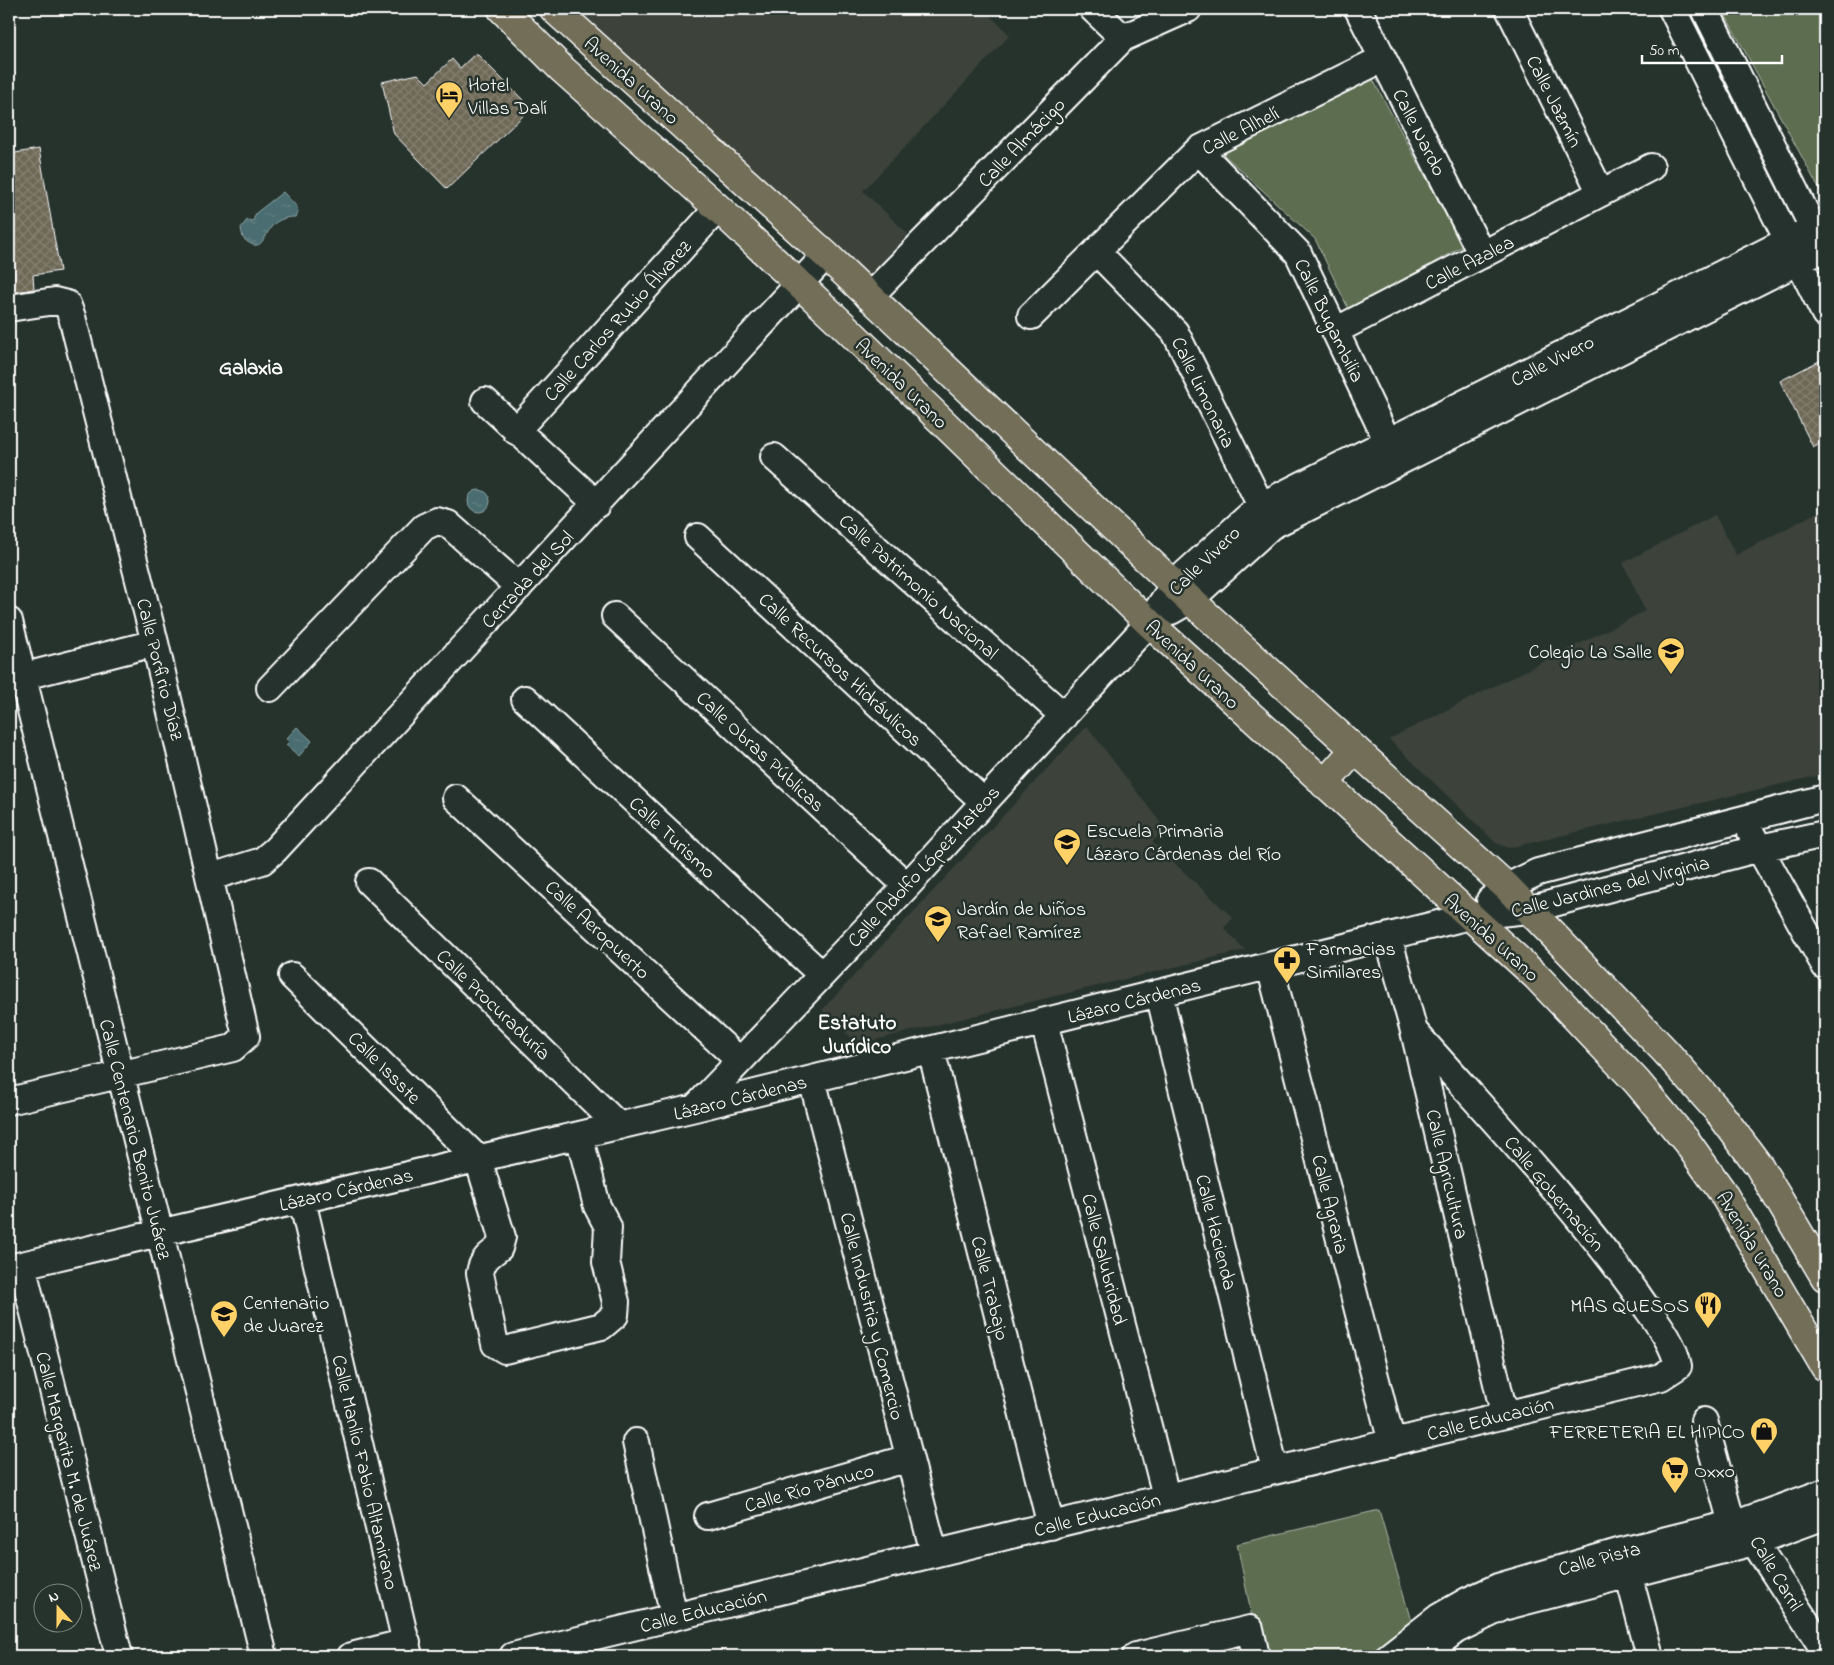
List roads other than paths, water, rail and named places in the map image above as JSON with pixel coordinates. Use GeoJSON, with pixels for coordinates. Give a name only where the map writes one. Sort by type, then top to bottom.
{"type":"FeatureCollection","features":[{"type":"Feature","properties":{"kind":"main road","name":"Avenida Urano"},"geometry":{"type":"LineString","coordinates":[[502,9],[543,50],[799,284],[1150,623],[1537,977],[1637,1082],[1687,1142],[1721,1190],[1825,1367]]}},
{"type":"Feature","properties":{"kind":"main road","name":"Avenida Urano"},"geometry":{"type":"LineString","coordinates":[[562,16],[826,256],[1182,592],[1506,887],[1652,1037],[1718,1112],[1759,1166],[1825,1277]]}},
{"type":"Feature","properties":{"kind":"main road"},"geometry":{"type":"LineString","coordinates":[[543,50],[562,16]]}},
{"type":"Feature","properties":{"kind":"main road"},"geometry":{"type":"LineString","coordinates":[[1324,784],[1355,749]]}},
{"type":"Feature","properties":{"kind":"street"},"geometry":{"type":"LineString","coordinates":[[1093,9],[1124,38]]}},
{"type":"Feature","properties":{"kind":"street","name":"Calle Almácigo"},"geometry":{"type":"LineString","coordinates":[[869,297],[1124,38],[1188,9]]}},
{"type":"Feature","properties":{"kind":"street","name":"Calle Nardo"},"geometry":{"type":"LineString","coordinates":[[1358,9],[1482,255]]}},
{"type":"Feature","properties":{"kind":"street","name":"Calle Jazmín"},"geometry":{"type":"LineString","coordinates":[[1509,9],[1601,193]]}},
{"type":"Feature","properties":{"kind":"street"},"geometry":{"type":"LineString","coordinates":[[1672,9],[1825,314]]}},
{"type":"Feature","properties":{"kind":"street"},"geometry":{"type":"LineString","coordinates":[[1705,9],[1823,240]]}},
{"type":"Feature","properties":{"kind":"street","name":"Calle Alhelí"},"geometry":{"type":"LineString","coordinates":[[1031,316],[1198,150],[1382,59]]}},
{"type":"Feature","properties":{"kind":"street","name":"Calle Bugambilia"},"geometry":{"type":"LineString","coordinates":[[1198,150],[1298,253],[1393,452]]}},
{"type":"Feature","properties":{"kind":"street","name":"Calle Azalea"},"geometry":{"type":"LineString","coordinates":[[1335,331],[1651,167]]}},
{"type":"Feature","properties":{"kind":"street","name":"Calle Carlos Rubio Álvarez"},"geometry":{"type":"LineString","coordinates":[[516,431],[718,208]]}},
{"type":"Feature","properties":{"kind":"street","name":"Calle Vivero"},"geometry":{"type":"LineString","coordinates":[[1150,623],[1266,516],[1794,251],[1823,240]]}},
{"type":"Feature","properties":{"kind":"street","name":"Calle Limonaria"},"geometry":{"type":"LineString","coordinates":[[1096,252],[1175,332],[1266,516]]}},
{"type":"Feature","properties":{"kind":"street","name":"Cerrada del Sol"},"geometry":{"type":"LineString","coordinates":[[211,877],[262,861],[275,850],[826,256]]}},
{"type":"Feature","properties":{"kind":"street","name":"Calle Porfirio Díaz"},"geometry":{"type":"LineString","coordinates":[[9,308],[55,301],[67,304],[155,643],[211,877],[246,1036],[233,1048],[122,1076]]}},
{"type":"Feature","properties":{"kind":"street"},"geometry":{"type":"LineString","coordinates":[[484,401],[597,504]]}},
{"type":"Feature","properties":{"kind":"street","name":"Calle Patrimonio Nacional"},"geometry":{"type":"LineString","coordinates":[[774,457],[1064,716]]}},
{"type":"Feature","properties":{"kind":"street"},"geometry":{"type":"LineString","coordinates":[[270,688],[424,527],[437,521],[448,524],[519,587]]}},
{"type":"Feature","properties":{"kind":"street","name":"Calle Recursos Hidráulicos"},"geometry":{"type":"LineString","coordinates":[[698,537],[984,801]]}},
{"type":"Feature","properties":{"kind":"street","name":"Calle Obras Públicas"},"geometry":{"type":"LineString","coordinates":[[615,616],[907,886]]}},
{"type":"Feature","properties":{"kind":"street","name":"Calle Centenario Benito Juárez"},"geometry":{"type":"LineString","coordinates":[[9,621],[15,678],[122,1076],[264,1656]]}},
{"type":"Feature","properties":{"kind":"street","name":"Calle Adolfo López Mateos"},"geometry":{"type":"LineString","coordinates":[[695,1108],[907,886],[1150,623]]}},
{"type":"Feature","properties":{"kind":"street"},"geometry":{"type":"LineString","coordinates":[[15,678],[155,643]]}},
{"type":"Feature","properties":{"kind":"street","name":"Calle Turismo"},"geometry":{"type":"LineString","coordinates":[[525,699],[822,975]]}},
{"type":"Feature","properties":{"kind":"street","name":"Calle Aeropuerto"},"geometry":{"type":"LineString","coordinates":[[456,798],[740,1061]]}},
{"type":"Feature","properties":{"kind":"street","name":"Calle Jardines del Virginia"},"geometry":{"type":"LineString","coordinates":[[1470,916],[1506,887],[1538,872],[1825,798]]}},
{"type":"Feature","properties":{"kind":"street"},"geometry":{"type":"LineString","coordinates":[[1743,818],[1825,966]]}},
{"type":"Feature","properties":{"kind":"street","name":"Calle Jardines del Virginia"},"geometry":{"type":"LineString","coordinates":[[1470,916],[1528,910],[1760,848],[1825,834]]}},
{"type":"Feature","properties":{"kind":"street","name":"Calle Procuraduría"},"geometry":{"type":"LineString","coordinates":[[369,882],[619,1126]]}},
{"type":"Feature","properties":{"kind":"street","name":"Lázaro Cárdenas"},"geometry":{"type":"LineString","coordinates":[[15,1266],[695,1108],[1470,916]]}},
{"type":"Feature","properties":{"kind":"street","name":"Calle Agricultura"},"geometry":{"type":"LineString","coordinates":[[1388,937],[1414,1031],[1504,1413]]}},
{"type":"Feature","properties":{"kind":"street","name":"Calle Agraria"},"geometry":{"type":"LineString","coordinates":[[1270,966],[1392,1443]]}},
{"type":"Feature","properties":{"kind":"street","name":"Calle Issste"},"geometry":{"type":"LineString","coordinates":[[292,976],[478,1159]]}},
{"type":"Feature","properties":{"kind":"street","name":"Calle Hacienda"},"geometry":{"type":"LineString","coordinates":[[1159,993],[1275,1470]]}},
{"type":"Feature","properties":{"kind":"street","name":"Calle Salubridad"},"geometry":{"type":"LineString","coordinates":[[1044,1022],[1166,1496]]}},
{"type":"Feature","properties":{"kind":"street","name":"Calle Gobernación"},"geometry":{"type":"LineString","coordinates":[[1414,1031],[1538,1171],[1617,1267],[1664,1333],[1675,1352],[1678,1366]]}},
{"type":"Feature","properties":{"kind":"street","name":"Calle Trabajo"},"geometry":{"type":"LineString","coordinates":[[931,1050],[1051,1526]]}},
{"type":"Feature","properties":{"kind":"street"},"geometry":{"type":"LineString","coordinates":[[9,1101],[122,1076]]}},
{"type":"Feature","properties":{"kind":"street","name":"Calle Industria y Comercio"},"geometry":{"type":"LineString","coordinates":[[812,1079],[934,1553]]}},
{"type":"Feature","properties":{"kind":"street"},"geometry":{"type":"LineString","coordinates":[[478,1159],[502,1237],[500,1248],[481,1264],[480,1273],[495,1344],[505,1350],[602,1326],[615,1315],[616,1302],[606,1262],[608,1227],[597,1206],[579,1135]]}},
{"type":"Feature","properties":{"kind":"street","name":"Calle Manlio Fabio Altamirano"},"geometry":{"type":"LineString","coordinates":[[302,1200],[408,1649]]}},
{"type":"Feature","properties":{"kind":"street","name":"Calle Margarita M. de Juárez"},"geometry":{"type":"LineString","coordinates":[[15,1266],[119,1656]]}},
{"type":"Feature","properties":{"kind":"street","name":"Calle Educación"},"geometry":{"type":"LineString","coordinates":[[513,1656],[1051,1526],[1166,1496],[1392,1443],[1504,1413],[1661,1377],[1678,1366]]}},
{"type":"Feature","properties":{"kind":"street"},"geometry":{"type":"LineString","coordinates":[[1704,1422],[1745,1528]]}},
{"type":"Feature","properties":{"kind":"street"},"geometry":{"type":"LineString","coordinates":[[636,1442],[674,1617]]}},
{"type":"Feature","properties":{"kind":"street","name":"Calle Río Pánuco"},"geometry":{"type":"LineString","coordinates":[[708,1516],[909,1458]]}},
{"type":"Feature","properties":{"kind":"street","name":"Calle Pista"},"geometry":{"type":"LineString","coordinates":[[1745,1528],[1825,1492]]}},
{"type":"Feature","properties":{"kind":"street","name":"Calle Pista"},"geometry":{"type":"LineString","coordinates":[[1430,1653],[1456,1630],[1503,1607],[1625,1562],[1745,1528],[1825,1516]]}},
{"type":"Feature","properties":{"kind":"street","name":"Calle Carril"},"geometry":{"type":"LineString","coordinates":[[1745,1528],[1825,1651]]}},
{"type":"Feature","properties":{"kind":"street"},"geometry":{"type":"LineString","coordinates":[[1625,1562],[1650,1656]]}},
{"type":"Feature","properties":{"kind":"street","name":"Calle Pista"},"geometry":{"type":"LineString","coordinates":[[1388,1656],[1439,1617],[1475,1597],[1498,1587],[1625,1562]]}},
{"type":"Feature","properties":{"kind":"street"},"geometry":{"type":"LineString","coordinates":[[1136,1656],[1250,1629],[1256,1656]]}},
{"type":"Feature","properties":{"kind":"street"},"geometry":{"type":"LineString","coordinates":[[350,1656],[408,1649]]}},
{"type":"Feature","properties":{"kind":"water"},"geometry":{"type":"Polygon","coordinates":[[[283,192],[297,207],[298,213],[295,217],[289,217],[275,223],[258,245],[249,243],[243,238],[241,228],[247,220],[253,221],[256,213],[283,192]]]}},
{"type":"Feature","properties":{"kind":"water"},"geometry":{"type":"Polygon","coordinates":[[[479,490],[487,493],[490,501],[487,509],[479,512],[471,509],[468,501],[471,493],[479,490]]]}},
{"type":"Feature","properties":{"kind":"water"},"geometry":{"type":"Polygon","coordinates":[[[297,727],[312,741],[299,756],[286,745],[289,742],[286,739],[297,727]]]}},
{"type":"Feature","properties":{"kind":"place","name":"Hotel Villas Dalí"},"geometry":{"type":"Point","coordinates":[449,119]}},
{"type":"Feature","properties":{"kind":"place","name":"Colegio La Salle"},"geometry":{"type":"Point","coordinates":[1671,675]}},
{"type":"Feature","properties":{"kind":"place","name":"Escuela Primaria Lázaro Cárdenas del Río"},"geometry":{"type":"Point","coordinates":[1067,866]}},
{"type":"Feature","properties":{"kind":"place","name":"Jardín de Niños Rafael Ramírez"},"geometry":{"type":"Point","coordinates":[938,943]}},
{"type":"Feature","properties":{"kind":"place","name":"Farmacias Similares"},"geometry":{"type":"Point","coordinates":[1287,984]}},
{"type":"Feature","properties":{"kind":"place","name":"MAS QUESOS"},"geometry":{"type":"Point","coordinates":[1708,1329]}},
{"type":"Feature","properties":{"kind":"place","name":"Centenario de Juarez"},"geometry":{"type":"Point","coordinates":[224,1338]}},
{"type":"Feature","properties":{"kind":"place","name":"FERRETERIA EL HIPICO"},"geometry":{"type":"Point","coordinates":[1764,1455]}},
{"type":"Feature","properties":{"kind":"place","name":"Oxxo"},"geometry":{"type":"Point","coordinates":[1675,1494]}},
{"type":"Feature","properties":{"kind":"district","name":"Galaxia"},"geometry":{"type":"Point","coordinates":[251,367]}},
{"type":"Feature","properties":{"kind":"district","name":"Estatuto Jurídico"},"geometry":{"type":"Point","coordinates":[857,1034]}}]}
